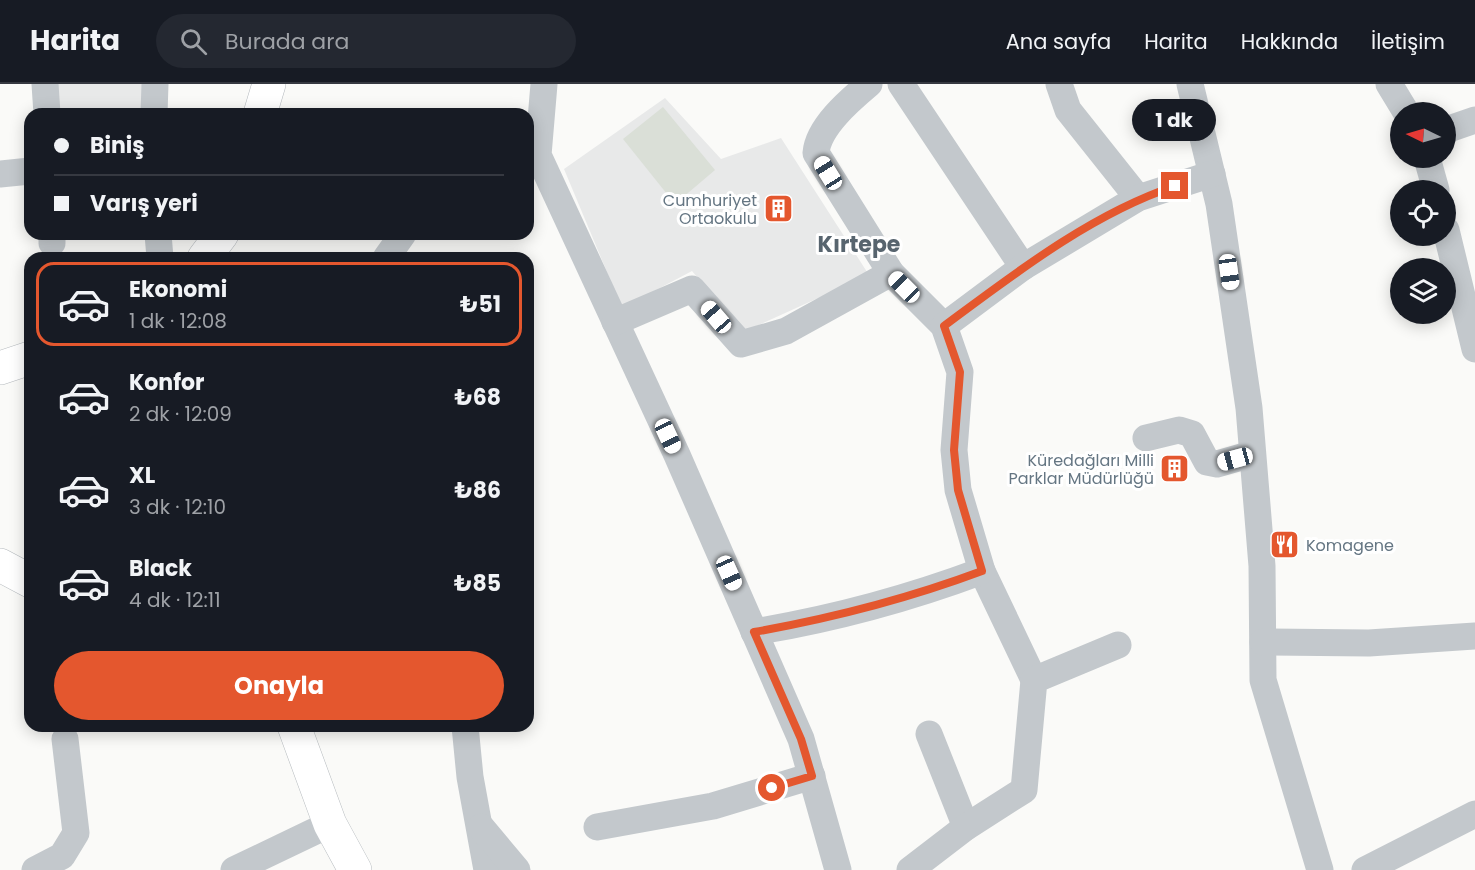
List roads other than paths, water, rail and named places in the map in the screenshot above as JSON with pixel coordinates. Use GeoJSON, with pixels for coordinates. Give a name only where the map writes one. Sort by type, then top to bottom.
{"type":"FeatureCollection","features":[{"type":"Feature","properties":{"kind":"main road"},"geometry":{"type":"LineString","coordinates":[[242,108],[249,84]]}},
{"type":"Feature","properties":{"kind":"main road"},"geometry":{"type":"LineString","coordinates":[[262,108],[269,84]]}},
{"type":"Feature","properties":{"kind":"main road"},"geometry":{"type":"LineString","coordinates":[[0,368],[24,360]]}},
{"type":"Feature","properties":{"kind":"main road"},"geometry":{"type":"LineString","coordinates":[[0,566],[24,578]]}},
{"type":"Feature","properties":{"kind":"main road"},"geometry":{"type":"LineString","coordinates":[[296,732],[330,824],[355,870]]}},
{"type":"Feature","properties":{"kind":"street"},"geometry":{"type":"LineString","coordinates":[[45,84],[47,108]]}},
{"type":"Feature","properties":{"kind":"street"},"geometry":{"type":"LineString","coordinates":[[154,108],[155,84]]}},
{"type":"Feature","properties":{"kind":"street"},"geometry":{"type":"LineString","coordinates":[[544,84],[534,161],[615,322],[801,739],[838,870]]}},
{"type":"Feature","properties":{"kind":"street"},"geometry":{"type":"LineString","coordinates":[[901,84],[1023,267]]}},
{"type":"Feature","properties":{"kind":"street"},"geometry":{"type":"LineString","coordinates":[[1059,84],[1068,110],[1138,198]]}},
{"type":"Feature","properties":{"kind":"street"},"geometry":{"type":"LineString","coordinates":[[1190,84],[1212,174],[1249,408],[1262,566],[1263,680],[1320,870]]}},
{"type":"Feature","properties":{"kind":"street"},"geometry":{"type":"LineString","coordinates":[[1389,84],[1400,102]]}},
{"type":"Feature","properties":{"kind":"street"},"geometry":{"type":"LineString","coordinates":[[855,88],[817,141],[816,153],[891,273],[944,326],[960,372],[954,450],[958,490],[982,571],[1034,680],[1024,790],[966,827],[910,870]]}},
{"type":"Feature","properties":{"kind":"street"},"geometry":{"type":"LineString","coordinates":[[1456,127],[1475,120]]}},
{"type":"Feature","properties":{"kind":"street"},"geometry":{"type":"LineString","coordinates":[[0,174],[24,172]]}},
{"type":"Feature","properties":{"kind":"street"},"geometry":{"type":"LineString","coordinates":[[944,326],[1023,267],[1138,198],[1212,174]]}},
{"type":"Feature","properties":{"kind":"street"},"geometry":{"type":"LineString","coordinates":[[1450,246],[1475,349]]}},
{"type":"Feature","properties":{"kind":"street"},"geometry":{"type":"LineString","coordinates":[[615,322],[692,289],[741,344],[786,331],[891,273]]}},
{"type":"Feature","properties":{"kind":"street"},"geometry":{"type":"LineString","coordinates":[[1146,438],[1179,430],[1192,434],[1207,462],[1217,464],[1252,454]]}},
{"type":"Feature","properties":{"kind":"street"},"geometry":{"type":"LineString","coordinates":[[754,632],[848,614],[894,602],[982,571]]}},
{"type":"Feature","properties":{"kind":"street"},"geometry":{"type":"LineString","coordinates":[[1263,642],[1369,643],[1475,636]]}},
{"type":"Feature","properties":{"kind":"street"},"geometry":{"type":"LineString","coordinates":[[1034,680],[1118,645]]}},
{"type":"Feature","properties":{"kind":"street"},"geometry":{"type":"LineString","coordinates":[[466,732],[478,824],[487,870]]}},
{"type":"Feature","properties":{"kind":"street"},"geometry":{"type":"LineString","coordinates":[[929,734],[966,827]]}},
{"type":"Feature","properties":{"kind":"street"},"geometry":{"type":"LineString","coordinates":[[35,870],[62,856],[76,833],[64,739]]}},
{"type":"Feature","properties":{"kind":"street"},"geometry":{"type":"LineString","coordinates":[[597,827],[713,806],[812,776]]}},
{"type":"Feature","properties":{"kind":"street"},"geometry":{"type":"LineString","coordinates":[[1365,870],[1475,814]]}},
{"type":"Feature","properties":{"kind":"street"},"geometry":{"type":"LineString","coordinates":[[234,870],[330,824]]}},
{"type":"Feature","properties":{"kind":"street"},"geometry":{"type":"LineString","coordinates":[[478,824],[517,870]]}},
{"type":"Feature","properties":{"kind":"place","name":"Cumhuriyet Ortaokulu"},"geometry":{"type":"Point","coordinates":[778,209]}},
{"type":"Feature","properties":{"kind":"place","name":"Küredağları Milli Parklar Müdürlüğü"},"geometry":{"type":"Point","coordinates":[1175,469]}},
{"type":"Feature","properties":{"kind":"place","name":"Komagene"},"geometry":{"type":"Point","coordinates":[1285,545]}},
{"type":"Feature","properties":{"kind":"district","name":"Kırtepe"},"geometry":{"type":"Point","coordinates":[859,244]}}]}
